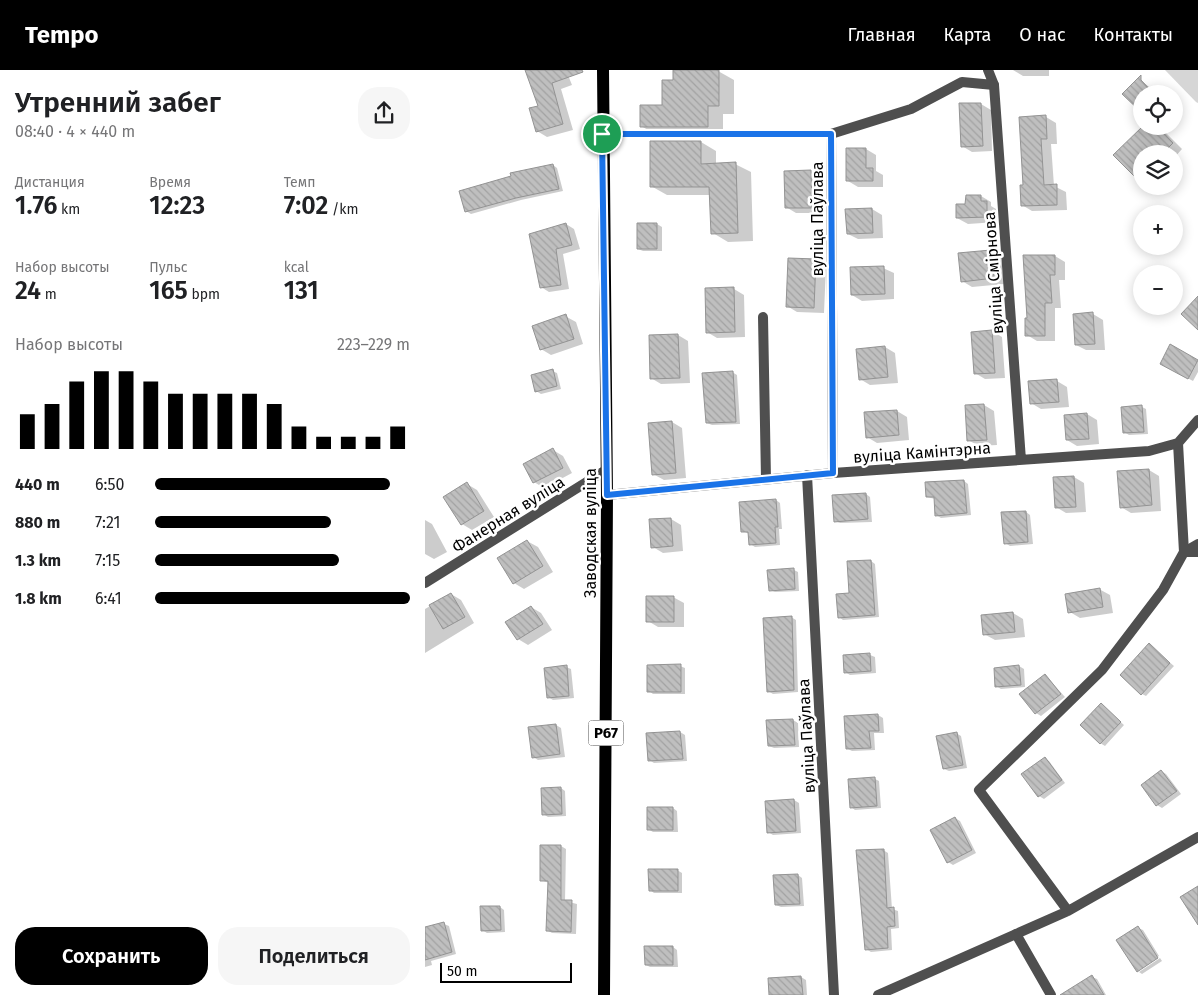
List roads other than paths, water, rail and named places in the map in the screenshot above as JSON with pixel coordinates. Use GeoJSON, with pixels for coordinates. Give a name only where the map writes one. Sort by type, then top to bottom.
{"type":"FeatureCollection","features":[{"type":"Feature","properties":{"kind":"main road","name":"Заводская вуліца"},"geometry":{"type":"LineString","coordinates":[[603,70],[602,134],[607,495],[604,995]]}},
{"type":"Feature","properties":{"kind":"street"},"geometry":{"type":"LineString","coordinates":[[987,70],[994,84]]}},
{"type":"Feature","properties":{"kind":"street"},"geometry":{"type":"LineString","coordinates":[[602,134],[831,134],[911,109],[962,82],[994,84]]}},
{"type":"Feature","properties":{"kind":"street","name":"вуліца Смірнова"},"geometry":{"type":"LineString","coordinates":[[994,84],[1021,460]]}},
{"type":"Feature","properties":{"kind":"street","name":"вуліца Паўлава"},"geometry":{"type":"LineString","coordinates":[[831,134],[833,473]]}},
{"type":"Feature","properties":{"kind":"street"},"geometry":{"type":"LineString","coordinates":[[763,316],[766,479]]}},
{"type":"Feature","properties":{"kind":"street"},"geometry":{"type":"LineString","coordinates":[[1185,552],[1179,442],[1198,420]]}},
{"type":"Feature","properties":{"kind":"street","name":"вуліца Камінтэрна"},"geometry":{"type":"LineString","coordinates":[[607,495],[807,475],[1149,451],[1179,442]]}},
{"type":"Feature","properties":{"kind":"street","name":"Фанерная вуліца"},"geometry":{"type":"LineString","coordinates":[[425,583],[606,470]]}},
{"type":"Feature","properties":{"kind":"street","name":"вуліца Паўлава"},"geometry":{"type":"LineString","coordinates":[[807,475],[834,995]]}},
{"type":"Feature","properties":{"kind":"street"},"geometry":{"type":"LineString","coordinates":[[1068,911],[979,790],[1101,670],[1163,590],[1185,552],[1198,544]]}},
{"type":"Feature","properties":{"kind":"street"},"geometry":{"type":"LineString","coordinates":[[1185,552],[1198,552]]}},
{"type":"Feature","properties":{"kind":"street"},"geometry":{"type":"LineString","coordinates":[[878,995],[1068,911],[1198,837]]}},
{"type":"Feature","properties":{"kind":"street"},"geometry":{"type":"LineString","coordinates":[[1017,934],[1051,995]]}}]}
